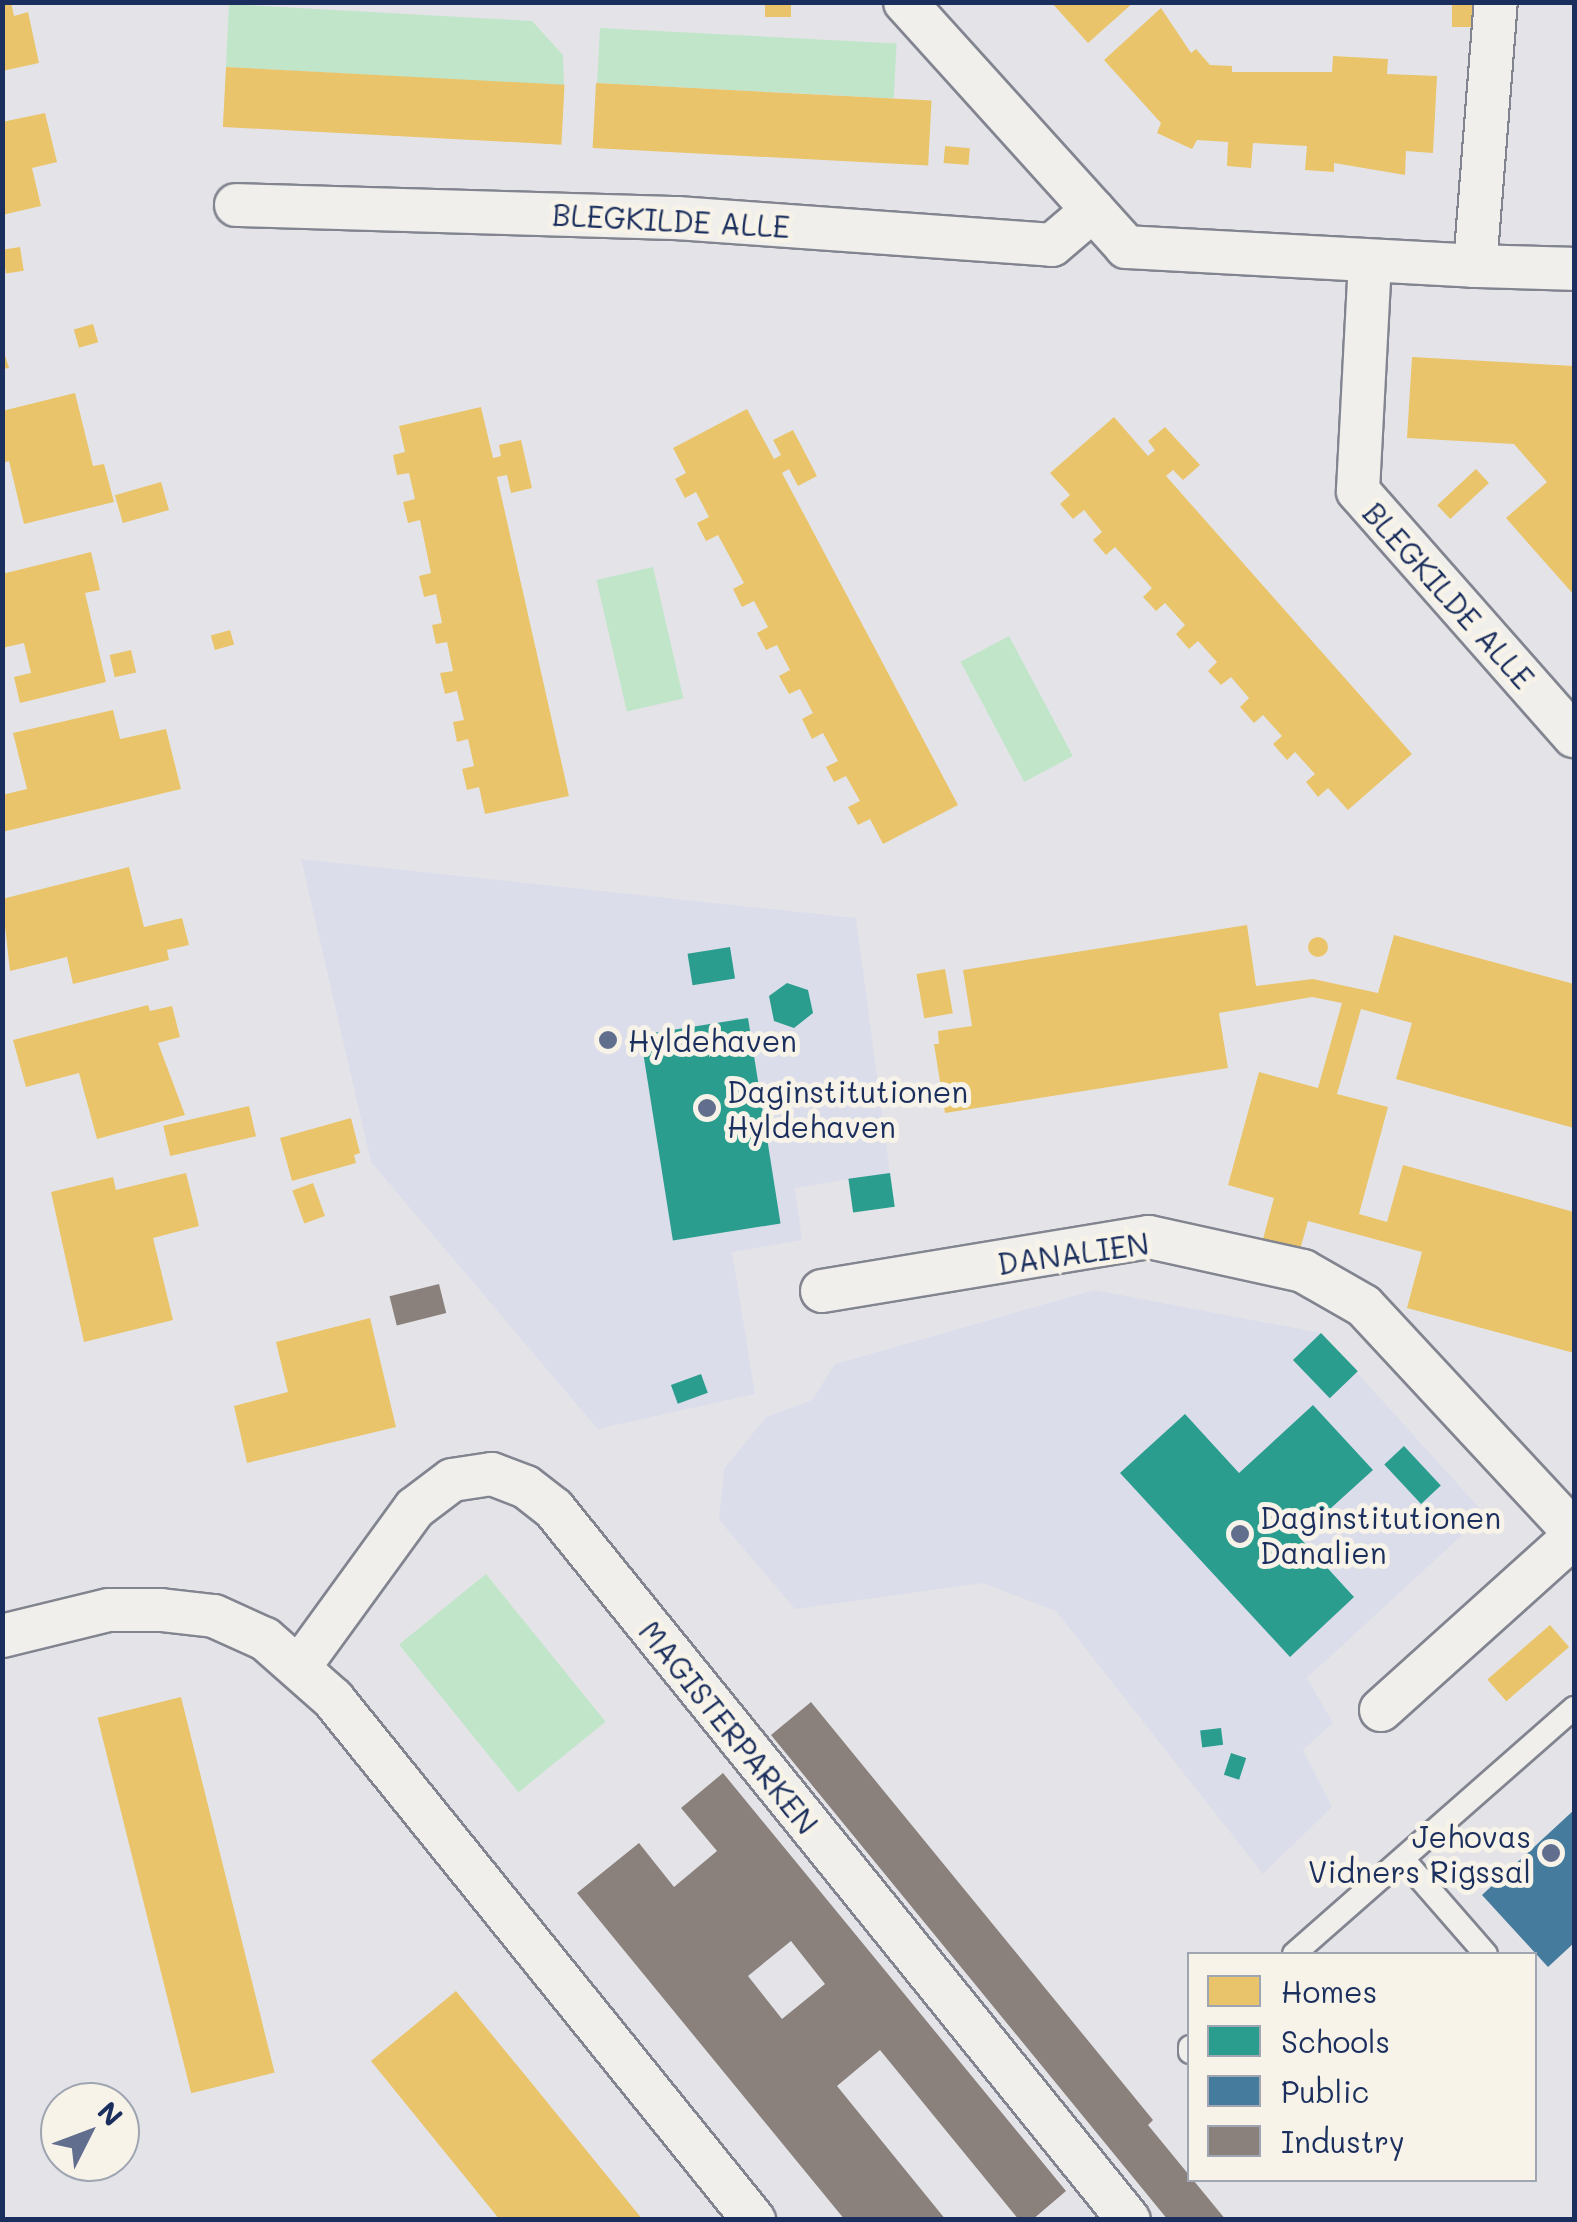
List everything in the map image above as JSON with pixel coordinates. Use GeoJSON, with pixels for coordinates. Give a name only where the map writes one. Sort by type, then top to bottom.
{"type":"FeatureCollection","features":[{"type":"Feature","properties":{"kind":"street"},"geometry":{"type":"LineString","coordinates":[[905,2],[1126,247],[1574,269]]}},
{"type":"Feature","properties":{"kind":"street"},"geometry":{"type":"LineString","coordinates":[[1475,266],[1496,2]]}},
{"type":"Feature","properties":{"kind":"street","name":"BLEGKILDE ALLE"},"geometry":{"type":"LineString","coordinates":[[236,205],[677,218],[1052,245],[1093,210]]}},
{"type":"Feature","properties":{"kind":"street","name":"BLEGKILDE ALLE"},"geometry":{"type":"LineString","coordinates":[[1370,261],[1358,491],[1574,736]]}},
{"type":"Feature","properties":{"kind":"street","name":"DANALIEN"},"geometry":{"type":"LineString","coordinates":[[822,1291],[1149,1237],[1303,1271],[1364,1306],[1574,1534],[1380,1710]]}},
{"type":"Feature","properties":{"kind":"street","name":"MAGISTERPARKEN"},"geometry":{"type":"LineString","coordinates":[[300,1666],[415,1508],[452,1480],[492,1474],[526,1487],[554,1508],[1129,2220]]}},
{"type":"Feature","properties":{"kind":"street"},"geometry":{"type":"LineString","coordinates":[[2,1636],[109,1610],[161,1610],[214,1616],[265,1639],[300,1666],[754,2220]]}},
{"type":"Feature","properties":{"kind":"lane"},"geometry":{"type":"LineString","coordinates":[[1296,1952],[1574,1708]]}},
{"type":"Feature","properties":{"kind":"lane"},"geometry":{"type":"LineString","coordinates":[[1403,1859],[1484,1952]]}},
{"type":"Feature","properties":{"kind":"shaded area","name":"Hyldehaven"},"geometry":{"type":"Polygon","coordinates":[[[301,859],[856,918],[890,1173],[795,1188],[802,1240],[732,1252],[755,1394],[598,1429],[589,1419],[371,1162],[301,859]]]}},
{"type":"Feature","properties":{"kind":"shaded area"},"geometry":{"type":"Polygon","coordinates":[[[1094,1290],[1321,1333],[1485,1514],[1307,1678],[1333,1723],[1303,1750],[1332,1807],[1263,1874],[1056,1611],[983,1583],[795,1609],[719,1520],[724,1469],[766,1417],[812,1400],[835,1364],[1094,1290]]]}},
{"type":"Feature","properties":{"kind":"green space"},"geometry":{"type":"Polygon","coordinates":[[[229,4],[532,21],[563,55],[564,86],[226,67],[229,4]]]}},
{"type":"Feature","properties":{"kind":"green space"},"geometry":{"type":"Polygon","coordinates":[[[600,28],[897,44],[894,98],[597,83],[600,28]]]}},
{"type":"Feature","properties":{"kind":"green space"},"geometry":{"type":"Polygon","coordinates":[[[653,567],[683,699],[627,712],[596,580],[653,567]]]}},
{"type":"Feature","properties":{"kind":"green space"},"geometry":{"type":"Polygon","coordinates":[[[1009,636],[1073,756],[1024,782],[960,662],[1009,636]]]}},
{"type":"Feature","properties":{"kind":"green space"},"geometry":{"type":"Polygon","coordinates":[[[486,1574],[606,1722],[519,1792],[399,1644],[486,1574]]]}},
{"type":"Feature","properties":{"kind":"building: Homes"},"geometry":{"type":"Polygon","coordinates":[[[2,2],[11,2],[14,16],[28,12],[39,63],[2,71],[2,2]]]}},
{"type":"Feature","properties":{"kind":"building: Homes"},"geometry":{"type":"Polygon","coordinates":[[[765,2],[791,2],[791,17],[765,17],[765,2]]]}},
{"type":"Feature","properties":{"kind":"building: Homes"},"geometry":{"type":"Polygon","coordinates":[[[1051,2],[1134,2],[1088,43],[1051,2]]]}},
{"type":"Feature","properties":{"kind":"building: Homes"},"geometry":{"type":"Polygon","coordinates":[[[1452,2],[1480,2],[1480,27],[1452,27],[1452,2]]]}},
{"type":"Feature","properties":{"kind":"building: Homes"},"geometry":{"type":"Polygon","coordinates":[[[1161,8],[1191,53],[1196,49],[1210,65],[1232,66],[1232,72],[1332,72],[1333,56],[1388,59],[1387,74],[1437,76],[1433,153],[1406,151],[1405,175],[1334,163],[1334,172],[1305,170],[1307,146],[1253,143],[1251,168],[1227,166],[1228,142],[1197,140],[1192,149],[1157,133],[1161,123],[1104,60],[1161,8]]]}},
{"type":"Feature","properties":{"kind":"building: Homes"},"geometry":{"type":"Polygon","coordinates":[[[226,67],[565,85],[561,145],[223,127],[226,67]]]}},
{"type":"Feature","properties":{"kind":"building: Homes"},"geometry":{"type":"Polygon","coordinates":[[[596,83],[932,101],[928,165],[593,148],[596,83]]]}},
{"type":"Feature","properties":{"kind":"building: Homes"},"geometry":{"type":"Polygon","coordinates":[[[45,113],[57,162],[32,168],[41,206],[2,215],[2,122],[45,113]]]}},
{"type":"Feature","properties":{"kind":"building: Homes"},"geometry":{"type":"Polygon","coordinates":[[[945,146],[970,148],[968,165],[944,163],[945,146]]]}},
{"type":"Feature","properties":{"kind":"building: Homes"},"geometry":{"type":"Polygon","coordinates":[[[20,247],[24,271],[6,274],[2,250],[20,247]]]}},
{"type":"Feature","properties":{"kind":"building: Homes"},"geometry":{"type":"Polygon","coordinates":[[[93,324],[98,342],[79,348],[74,330],[93,324]]]}},
{"type":"Feature","properties":{"kind":"building: Homes"},"geometry":{"type":"Polygon","coordinates":[[[2,346],[9,368],[2,369],[2,346]]]}},
{"type":"Feature","properties":{"kind":"building: Homes"},"geometry":{"type":"Polygon","coordinates":[[[1412,357],[1574,366],[1574,595],[1506,518],[1547,482],[1514,444],[1407,438],[1412,357]]]}},
{"type":"Feature","properties":{"kind":"building: Homes"},"geometry":{"type":"Polygon","coordinates":[[[75,393],[93,466],[104,464],[114,502],[24,524],[9,461],[2,463],[2,411],[75,393]]]}},
{"type":"Feature","properties":{"kind":"building: Homes"},"geometry":{"type":"Polygon","coordinates":[[[481,407],[493,458],[501,456],[499,445],[521,440],[532,488],[511,493],[507,475],[497,477],[569,796],[485,814],[479,787],[467,790],[462,769],[474,766],[468,739],[457,742],[453,722],[464,720],[457,691],[445,694],[440,673],[453,671],[447,642],[436,644],[432,625],[442,623],[436,594],[424,597],[419,576],[431,573],[420,520],[408,523],[403,502],[415,499],[409,473],[397,475],[393,455],[405,452],[399,426],[481,407]]]}},
{"type":"Feature","properties":{"kind":"building: Homes"},"geometry":{"type":"Polygon","coordinates":[[[747,409],[774,459],[781,455],[773,440],[793,430],[817,476],[798,486],[789,469],[782,473],[958,805],[883,844],[870,819],[858,825],[848,807],[860,801],[846,776],[834,782],[826,767],[838,761],[823,733],[812,739],[802,719],[813,713],[800,689],[789,694],[779,676],[790,670],[777,645],[766,650],[757,633],[768,627],[754,601],[742,607],[733,589],[744,583],[718,535],[706,541],[697,523],[709,517],[696,492],[685,498],[675,479],[686,473],[673,448],[747,409]]]}},
{"type":"Feature","properties":{"kind":"building: Homes"},"geometry":{"type":"Polygon","coordinates":[[[1114,417],[1148,456],[1155,450],[1148,441],[1165,427],[1200,465],[1183,480],[1173,470],[1166,476],[1412,754],[1348,810],[1328,788],[1318,797],[1306,782],[1315,774],[1295,752],[1287,760],[1273,744],[1282,736],[1263,715],[1254,723],[1240,707],[1249,698],[1231,677],[1221,685],[1208,671],[1217,662],[1198,641],[1189,649],[1176,634],[1185,625],[1165,603],[1156,611],[1143,597],[1152,588],[1115,547],[1106,555],[1093,540],[1102,532],[1084,510],[1073,519],[1060,504],[1070,495],[1050,473],[1114,417]]]}},
{"type":"Feature","properties":{"kind":"building: Homes"},"geometry":{"type":"Polygon","coordinates":[[[1476,469],[1489,483],[1450,519],[1437,505],[1476,469]]]}},
{"type":"Feature","properties":{"kind":"building: Homes"},"geometry":{"type":"Polygon","coordinates":[[[161,482],[169,510],[123,523],[115,495],[161,482]]]}},
{"type":"Feature","properties":{"kind":"building: Homes"},"geometry":{"type":"Polygon","coordinates":[[[91,552],[100,590],[85,593],[106,682],[20,703],[14,677],[31,673],[24,643],[2,648],[2,574],[91,552]]]}},
{"type":"Feature","properties":{"kind":"building: Homes"},"geometry":{"type":"Polygon","coordinates":[[[230,630],[234,644],[215,650],[211,636],[230,630]]]}},
{"type":"Feature","properties":{"kind":"building: Homes"},"geometry":{"type":"Polygon","coordinates":[[[131,650],[136,672],[115,677],[110,655],[131,650]]]}},
{"type":"Feature","properties":{"kind":"building: Homes"},"geometry":{"type":"Polygon","coordinates":[[[113,710],[120,739],[166,729],[181,789],[2,832],[2,795],[27,789],[13,733],[113,710]]]}},
{"type":"Feature","properties":{"kind":"building: Homes"},"geometry":{"type":"Polygon","coordinates":[[[129,867],[144,927],[182,918],[189,945],[167,950],[169,960],[73,984],[67,957],[10,971],[2,899],[129,867]]]}},
{"type":"Feature","properties":{"kind":"building: Homes"},"geometry":{"type":"Polygon","coordinates":[[[1247,925],[1256,986],[1313,979],[1378,993],[1394,935],[1574,984],[1574,1128],[1396,1079],[1412,1023],[1361,1009],[1337,1094],[1388,1107],[1359,1214],[1387,1222],[1403,1165],[1574,1212],[1574,1353],[1407,1308],[1422,1252],[1308,1221],[1300,1250],[1263,1239],[1274,1198],[1228,1185],[1259,1072],[1318,1088],[1342,1003],[1312,997],[1219,1013],[1228,1068],[945,1113],[934,1044],[939,1044],[938,1031],[972,1026],[963,970],[1247,925]]]}},
{"type":"Feature","properties":{"kind":"building: Homes"},"geometry":{"type":"Polygon","coordinates":[[[1318,937],[1328,947],[1318,957],[1308,947],[1318,937]]]}},
{"type":"Feature","properties":{"kind":"building: Homes"},"geometry":{"type":"Polygon","coordinates":[[[945,969],[953,1013],[924,1018],[916,974],[945,969]]]}},
{"type":"Feature","properties":{"kind":"building: Homes"},"geometry":{"type":"Polygon","coordinates":[[[148,1005],[150,1011],[172,1006],[180,1037],[158,1043],[185,1115],[97,1139],[79,1073],[26,1087],[13,1040],[148,1005]]]}},
{"type":"Feature","properties":{"kind":"building: Homes"},"geometry":{"type":"Polygon","coordinates":[[[249,1106],[256,1136],[170,1156],[163,1126],[249,1106]]]}},
{"type":"Feature","properties":{"kind":"building: Homes"},"geometry":{"type":"Polygon","coordinates":[[[351,1118],[360,1153],[354,1155],[356,1163],[292,1181],[280,1138],[351,1118]]]}},
{"type":"Feature","properties":{"kind":"building: Homes"},"geometry":{"type":"Polygon","coordinates":[[[186,1173],[199,1226],[153,1238],[173,1320],[84,1342],[51,1192],[113,1177],[116,1190],[186,1173]]]}},
{"type":"Feature","properties":{"kind":"building: Homes"},"geometry":{"type":"Polygon","coordinates":[[[313,1183],[325,1216],[304,1223],[292,1191],[313,1183]]]}},
{"type":"Feature","properties":{"kind":"building: Homes"},"geometry":{"type":"Polygon","coordinates":[[[370,1318],[396,1427],[247,1463],[234,1406],[288,1392],[276,1342],[370,1318]]]}},
{"type":"Feature","properties":{"kind":"building: Homes"},"geometry":{"type":"Polygon","coordinates":[[[1550,1625],[1569,1647],[1506,1701],[1487,1679],[1550,1625]]]}},
{"type":"Feature","properties":{"kind":"building: Homes"},"geometry":{"type":"Polygon","coordinates":[[[181,1697],[275,2073],[191,2093],[98,1718],[181,1697]]]}},
{"type":"Feature","properties":{"kind":"building: Homes"},"geometry":{"type":"Polygon","coordinates":[[[456,1991],[643,2220],[500,2220],[371,2061],[456,1991]]]}},
{"type":"Feature","properties":{"kind":"building: Schools"},"geometry":{"type":"Polygon","coordinates":[[[730,947],[735,979],[693,985],[688,954],[730,947]]]}},
{"type":"Feature","properties":{"kind":"building: Schools"},"geometry":{"type":"Polygon","coordinates":[[[787,983],[808,990],[813,1013],[794,1028],[774,1021],[769,996],[787,983]]]}},
{"type":"Feature","properties":{"kind":"building: Schools","name":"Daginstitutionen Hyldehaven"},"geometry":{"type":"Polygon","coordinates":[[[748,1018],[781,1223],[673,1240],[640,1035],[748,1018]]]}},
{"type":"Feature","properties":{"kind":"building: Schools"},"geometry":{"type":"Polygon","coordinates":[[[890,1173],[895,1207],[853,1213],[848,1179],[890,1173]]]}},
{"type":"Feature","properties":{"kind":"building: Schools"},"geometry":{"type":"Polygon","coordinates":[[[1321,1333],[1358,1371],[1330,1398],[1293,1360],[1321,1333]]]}},
{"type":"Feature","properties":{"kind":"building: Schools"},"geometry":{"type":"Polygon","coordinates":[[[701,1374],[708,1393],[678,1404],[671,1385],[701,1374]]]}},
{"type":"Feature","properties":{"kind":"building: Schools","name":"Daginstitutionen Danalien"},"geometry":{"type":"Polygon","coordinates":[[[1313,1405],[1373,1470],[1299,1537],[1354,1597],[1290,1657],[1120,1473],[1185,1414],[1239,1473],[1313,1405]]]}},
{"type":"Feature","properties":{"kind":"building: Schools"},"geometry":{"type":"Polygon","coordinates":[[[1404,1446],[1441,1485],[1421,1504],[1384,1464],[1404,1446]]]}},
{"type":"Feature","properties":{"kind":"building: Schools"},"geometry":{"type":"Polygon","coordinates":[[[1221,1728],[1223,1745],[1202,1747],[1200,1731],[1221,1728]]]}},
{"type":"Feature","properties":{"kind":"building: Schools"},"geometry":{"type":"Polygon","coordinates":[[[1231,1753],[1246,1758],[1239,1780],[1224,1775],[1231,1753]]]}},
{"type":"Feature","properties":{"kind":"building: Public","name":"Jehovas Vidners Rigssal"},"geometry":{"type":"Polygon","coordinates":[[[1574,1810],[1574,1943],[1548,1967],[1482,1895],[1574,1810]]]}},
{"type":"Feature","properties":{"kind":"building: Industry"},"geometry":{"type":"Polygon","coordinates":[[[439,1284],[446,1313],[397,1325],[390,1296],[439,1284]]]}},
{"type":"Feature","properties":{"kind":"building: Industry"},"geometry":{"type":"Polygon","coordinates":[[[811,1702],[1153,2120],[1148,2125],[1187,2172],[1187,2182],[1195,2182],[1226,2220],[1168,2220],[771,1735],[811,1702]]]}},
{"type":"Feature","properties":{"kind":"building: Industry"},"geometry":{"type":"Polygon","coordinates":[[[723,1773],[1066,2191],[1032,2220],[1019,2220],[880,2050],[837,2086],[946,2220],[845,2220],[577,1893],[639,1843],[674,1887],[717,1851],[681,1808],[723,1773]],[[791,1941],[748,1976],[782,2019],[825,1984],[791,1941]]]}},
{"type":"Feature","properties":{"kind":"place","name":"Hyldehaven"},"geometry":{"type":"Point","coordinates":[608,1040]}},
{"type":"Feature","properties":{"kind":"place","name":"Daginstitutionen Hyldehaven"},"geometry":{"type":"Point","coordinates":[707,1108]}},
{"type":"Feature","properties":{"kind":"place","name":"Daginstitutionen Danalien"},"geometry":{"type":"Point","coordinates":[1240,1534]}},
{"type":"Feature","properties":{"kind":"place","name":"Jehovas Vidners Rigssal"},"geometry":{"type":"Point","coordinates":[1551,1853]}}]}
